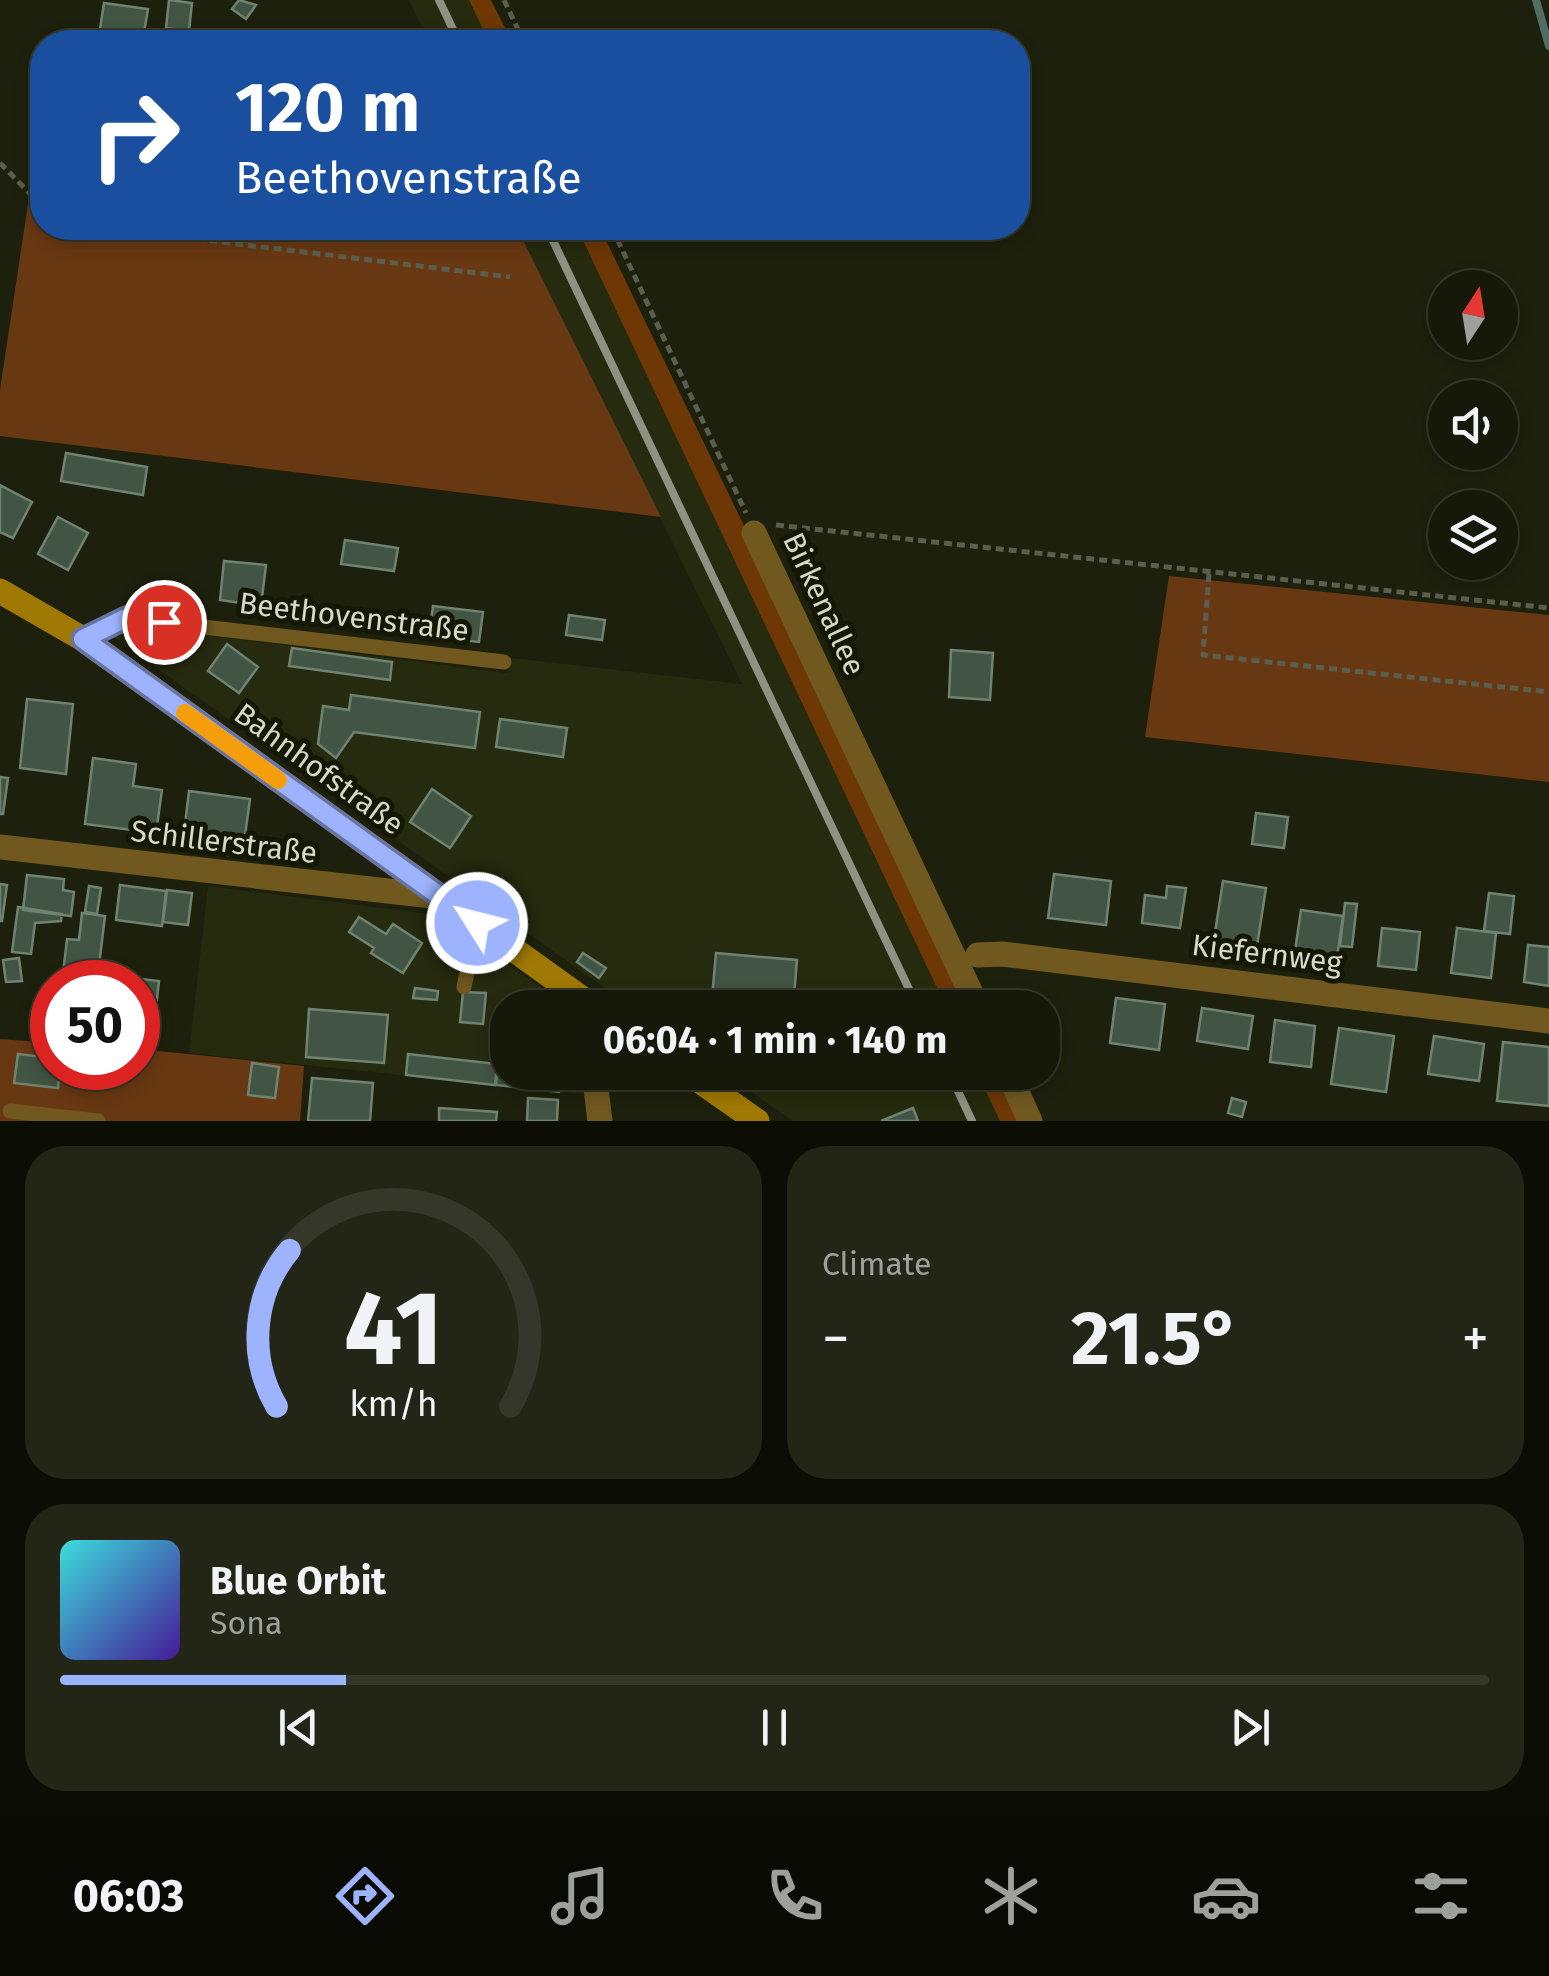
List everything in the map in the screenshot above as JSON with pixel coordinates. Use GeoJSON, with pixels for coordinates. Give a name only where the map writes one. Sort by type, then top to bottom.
{"type":"FeatureCollection","features":[{"type":"Feature","properties":{"kind":"main road","name":"Bahnhofstraße"},"geometry":{"type":"LineString","coordinates":[[0,591],[83,639],[570,990]]}},
{"type":"Feature","properties":{"kind":"main road"},"geometry":{"type":"LineString","coordinates":[[713,1090],[756,1121]]}},
{"type":"Feature","properties":{"kind":"street","name":"Birkenallee"},"geometry":{"type":"LineString","coordinates":[[754,532],[970,990]]}},
{"type":"Feature","properties":{"kind":"street","name":"Schillerstraße"},"geometry":{"type":"LineString","coordinates":[[0,847],[442,898]]}},
{"type":"Feature","properties":{"kind":"street","name":"Kiefernweg"},"geometry":{"type":"LineString","coordinates":[[978,955],[1002,954],[1549,1021]]}},
{"type":"Feature","properties":{"kind":"street"},"geometry":{"type":"LineString","coordinates":[[596,1090],[600,1121]]}},
{"type":"Feature","properties":{"kind":"street"},"geometry":{"type":"LineString","coordinates":[[1016,1090],[1030,1121]]}},
{"type":"Feature","properties":{"kind":"lane","name":"Beethovenstraße"},"geometry":{"type":"LineString","coordinates":[[83,639],[126,618],[504,662]]}},
{"type":"Feature","properties":{"kind":"lane"},"geometry":{"type":"LineString","coordinates":[[464,987],[477,923]]}},
{"type":"Feature","properties":{"kind":"lane"},"geometry":{"type":"LineString","coordinates":[[10,1111],[98,1121]]}},
{"type":"Feature","properties":{"kind":"path"},"geometry":{"type":"LineString","coordinates":[[504,0],[518,30]]}},
{"type":"Feature","properties":{"kind":"path"},"geometry":{"type":"LineString","coordinates":[[0,163],[30,194]]}},
{"type":"Feature","properties":{"kind":"path"},"geometry":{"type":"LineString","coordinates":[[205,240],[510,277]]}},
{"type":"Feature","properties":{"kind":"path","name":"Birkenallee"},"geometry":{"type":"LineString","coordinates":[[618,240],[754,532]]}},
{"type":"Feature","properties":{"kind":"path"},"geometry":{"type":"LineString","coordinates":[[754,532],[767,524],[1549,608]]}},
{"type":"Feature","properties":{"kind":"path"},"geometry":{"type":"LineString","coordinates":[[1209,574],[1203,654],[1549,692]]}},
{"type":"Feature","properties":{"kind":"shaded area"},"geometry":{"type":"Polygon","coordinates":[[[409,0],[469,0],[483,30],[423,30],[409,0]]]}},
{"type":"Feature","properties":{"kind":"shaded area"},"geometry":{"type":"Polygon","coordinates":[[[469,0],[491,0],[506,30],[483,30],[469,0]]]}},
{"type":"Feature","properties":{"kind":"shaded area"},"geometry":{"type":"Polygon","coordinates":[[[30,190],[30,240],[523,240],[661,517],[0,436],[0,390],[30,190]]]}},
{"type":"Feature","properties":{"kind":"shaded area"},"geometry":{"type":"Polygon","coordinates":[[[523,240],[583,240],[938,990],[607,990],[112,636],[131,626],[508,673],[512,658],[742,684],[523,240]]]}},
{"type":"Feature","properties":{"kind":"shaded area"},"geometry":{"type":"Polygon","coordinates":[[[583,240],[606,240],[852,749],[960,990],[938,990],[583,240]]]}},
{"type":"Feature","properties":{"kind":"shaded area"},"geometry":{"type":"Polygon","coordinates":[[[1169,576],[1549,615],[1549,782],[1145,737],[1169,576]]]}},
{"type":"Feature","properties":{"kind":"shaded area"},"geometry":{"type":"Polygon","coordinates":[[[208,886],[429,914],[546,990],[490,990],[490,1084],[189,1053],[208,886]]]}},
{"type":"Feature","properties":{"kind":"shaded area"},"geometry":{"type":"Polygon","coordinates":[[[0,1039],[30,1041],[30,1090],[160,1090],[160,1051],[304,1066],[300,1121],[0,1121],[0,1039]]]}},
{"type":"Feature","properties":{"kind":"shaded area"},"geometry":{"type":"Polygon","coordinates":[[[545,1090],[584,1090],[584,1094],[545,1090]]]}},
{"type":"Feature","properties":{"kind":"shaded area"},"geometry":{"type":"Polygon","coordinates":[[[748,1090],[985,1090],[1000,1121],[793,1121],[748,1090]]]}},
{"type":"Feature","properties":{"kind":"shaded area"},"geometry":{"type":"Polygon","coordinates":[[[985,1090],[1005,1090],[1019,1121],[1000,1121],[985,1090]]]}},
{"type":"Feature","properties":{"kind":"building"},"geometry":{"type":"Polygon","coordinates":[[[169,0],[192,3],[189,30],[166,28],[169,0]]]}},
{"type":"Feature","properties":{"kind":"building"},"geometry":{"type":"Polygon","coordinates":[[[239,0],[256,5],[246,19],[232,9],[239,0]]]}},
{"type":"Feature","properties":{"kind":"building"},"geometry":{"type":"Polygon","coordinates":[[[104,3],[148,9],[144,30],[100,30],[104,3]]]}},
{"type":"Feature","properties":{"kind":"building"},"geometry":{"type":"Polygon","coordinates":[[[66,453],[147,467],[143,495],[61,481],[66,453]]]}},
{"type":"Feature","properties":{"kind":"building"},"geometry":{"type":"Polygon","coordinates":[[[0,485],[32,502],[13,538],[0,532],[0,485]]]}},
{"type":"Feature","properties":{"kind":"building"},"geometry":{"type":"Polygon","coordinates":[[[58,517],[88,533],[68,570],[38,554],[58,517]]]}},
{"type":"Feature","properties":{"kind":"building"},"geometry":{"type":"Polygon","coordinates":[[[345,540],[398,548],[394,571],[341,564],[345,540]]]}},
{"type":"Feature","properties":{"kind":"building"},"geometry":{"type":"Polygon","coordinates":[[[224,561],[266,565],[261,606],[220,600],[224,561]]]}},
{"type":"Feature","properties":{"kind":"building"},"geometry":{"type":"Polygon","coordinates":[[[433,606],[483,612],[479,642],[429,637],[433,606]]]}},
{"type":"Feature","properties":{"kind":"building"},"geometry":{"type":"Polygon","coordinates":[[[569,615],[605,620],[602,640],[566,635],[569,615]]]}},
{"type":"Feature","properties":{"kind":"building"},"geometry":{"type":"Polygon","coordinates":[[[227,644],[258,667],[239,693],[208,671],[227,644]]]}},
{"type":"Feature","properties":{"kind":"building"},"geometry":{"type":"Polygon","coordinates":[[[292,648],[392,662],[390,680],[289,666],[292,648]]]}},
{"type":"Feature","properties":{"kind":"building"},"geometry":{"type":"Polygon","coordinates":[[[951,650],[993,653],[990,700],[949,697],[951,650]]]}},
{"type":"Feature","properties":{"kind":"building"},"geometry":{"type":"Polygon","coordinates":[[[351,695],[480,712],[475,748],[354,732],[336,758],[318,744],[323,706],[349,710],[351,695]]]}},
{"type":"Feature","properties":{"kind":"building"},"geometry":{"type":"Polygon","coordinates":[[[27,699],[73,704],[66,774],[20,768],[27,699]]]}},
{"type":"Feature","properties":{"kind":"building"},"geometry":{"type":"Polygon","coordinates":[[[500,719],[567,728],[563,757],[496,747],[500,719]]]}},
{"type":"Feature","properties":{"kind":"building"},"geometry":{"type":"Polygon","coordinates":[[[93,758],[136,764],[133,786],[162,790],[156,833],[85,824],[93,758]]]}},
{"type":"Feature","properties":{"kind":"building"},"geometry":{"type":"Polygon","coordinates":[[[0,777],[8,778],[3,814],[0,814],[0,777]]]}},
{"type":"Feature","properties":{"kind":"building"},"geometry":{"type":"Polygon","coordinates":[[[432,789],[471,816],[450,848],[410,822],[432,789]]]}},
{"type":"Feature","properties":{"kind":"building"},"geometry":{"type":"Polygon","coordinates":[[[189,791],[250,799],[244,843],[229,841],[227,855],[182,849],[189,791]]]}},
{"type":"Feature","properties":{"kind":"building"},"geometry":{"type":"Polygon","coordinates":[[[1256,813],[1288,817],[1284,848],[1252,844],[1256,813]]]}},
{"type":"Feature","properties":{"kind":"building"},"geometry":{"type":"Polygon","coordinates":[[[1054,874],[1111,881],[1106,925],[1048,918],[1054,874]]]}},
{"type":"Feature","properties":{"kind":"building"},"geometry":{"type":"Polygon","coordinates":[[[27,875],[64,879],[63,890],[74,892],[71,916],[23,910],[27,875]]]}},
{"type":"Feature","properties":{"kind":"building"},"geometry":{"type":"Polygon","coordinates":[[[1223,881],[1266,888],[1257,946],[1214,939],[1223,881]]]}},
{"type":"Feature","properties":{"kind":"building"},"geometry":{"type":"Polygon","coordinates":[[[0,884],[7,885],[2,921],[0,921],[0,884]]]}},
{"type":"Feature","properties":{"kind":"building"},"geometry":{"type":"Polygon","coordinates":[[[120,885],[166,891],[162,926],[116,920],[120,885]]]}},
{"type":"Feature","properties":{"kind":"building"},"geometry":{"type":"Polygon","coordinates":[[[89,886],[101,888],[97,914],[85,912],[89,886]]]}},
{"type":"Feature","properties":{"kind":"building"},"geometry":{"type":"Polygon","coordinates":[[[1167,886],[1186,888],[1180,928],[1142,923],[1145,895],[1166,898],[1167,886]]]}},
{"type":"Feature","properties":{"kind":"building"},"geometry":{"type":"Polygon","coordinates":[[[167,890],[192,893],[188,925],[163,922],[167,890]]]}},
{"type":"Feature","properties":{"kind":"building"},"geometry":{"type":"Polygon","coordinates":[[[1489,893],[1514,896],[1510,934],[1484,931],[1489,893]]]}},
{"type":"Feature","properties":{"kind":"building"},"geometry":{"type":"Polygon","coordinates":[[[1345,903],[1357,904],[1352,947],[1340,946],[1345,903]]]}},
{"type":"Feature","properties":{"kind":"building"},"geometry":{"type":"Polygon","coordinates":[[[18,907],[62,914],[61,921],[35,923],[31,954],[12,952],[18,907]]]}},
{"type":"Feature","properties":{"kind":"building"},"geometry":{"type":"Polygon","coordinates":[[[1301,910],[1343,916],[1337,957],[1295,951],[1301,910]]]}},
{"type":"Feature","properties":{"kind":"building"},"geometry":{"type":"Polygon","coordinates":[[[82,913],[105,916],[100,960],[65,960],[67,939],[79,940],[82,913]]]}},
{"type":"Feature","properties":{"kind":"building"},"geometry":{"type":"Polygon","coordinates":[[[359,917],[386,934],[393,924],[422,943],[403,973],[371,953],[374,948],[349,932],[359,917]]]}},
{"type":"Feature","properties":{"kind":"building"},"geometry":{"type":"Polygon","coordinates":[[[1382,928],[1420,932],[1416,970],[1378,966],[1382,928]]]}},
{"type":"Feature","properties":{"kind":"building"},"geometry":{"type":"Polygon","coordinates":[[[1457,928],[1496,933],[1491,978],[1451,973],[1457,928]]]}},
{"type":"Feature","properties":{"kind":"building"},"geometry":{"type":"Polygon","coordinates":[[[1528,945],[1549,947],[1549,986],[1524,982],[1528,945]]]}},
{"type":"Feature","properties":{"kind":"building"},"geometry":{"type":"Polygon","coordinates":[[[583,953],[606,968],[599,978],[577,962],[583,953]]]}},
{"type":"Feature","properties":{"kind":"building"},"geometry":{"type":"Polygon","coordinates":[[[716,953],[797,960],[794,990],[713,990],[716,953]]]}},
{"type":"Feature","properties":{"kind":"building"},"geometry":{"type":"Polygon","coordinates":[[[19,958],[22,981],[6,982],[3,960],[19,958]]]}},
{"type":"Feature","properties":{"kind":"building"},"geometry":{"type":"Polygon","coordinates":[[[415,988],[438,991],[437,1000],[413,998],[415,988]]]}},
{"type":"Feature","properties":{"kind":"building"},"geometry":{"type":"Polygon","coordinates":[[[463,992],[486,993],[483,1024],[460,1022],[463,992]]]}},
{"type":"Feature","properties":{"kind":"building"},"geometry":{"type":"Polygon","coordinates":[[[1116,998],[1165,1004],[1159,1050],[1110,1043],[1116,998]]]}},
{"type":"Feature","properties":{"kind":"building"},"geometry":{"type":"Polygon","coordinates":[[[1202,1008],[1253,1016],[1248,1049],[1197,1041],[1202,1008]]]}},
{"type":"Feature","properties":{"kind":"building"},"geometry":{"type":"Polygon","coordinates":[[[309,1009],[388,1015],[384,1063],[306,1057],[309,1009]]]}},
{"type":"Feature","properties":{"kind":"building"},"geometry":{"type":"Polygon","coordinates":[[[1275,1020],[1315,1026],[1311,1067],[1270,1062],[1275,1020]]]}},
{"type":"Feature","properties":{"kind":"building"},"geometry":{"type":"Polygon","coordinates":[[[1339,1028],[1394,1036],[1386,1092],[1331,1084],[1339,1028]]]}},
{"type":"Feature","properties":{"kind":"building"},"geometry":{"type":"Polygon","coordinates":[[[1434,1036],[1484,1044],[1479,1081],[1428,1074],[1434,1036]]]}},
{"type":"Feature","properties":{"kind":"building"},"geometry":{"type":"Polygon","coordinates":[[[1503,1042],[1549,1047],[1549,1106],[1497,1101],[1503,1042]]]}},
{"type":"Feature","properties":{"kind":"building"},"geometry":{"type":"Polygon","coordinates":[[[18,1054],[30,1055],[30,1085],[14,1083],[18,1054]]]}},
{"type":"Feature","properties":{"kind":"building"},"geometry":{"type":"Polygon","coordinates":[[[408,1054],[490,1063],[490,1084],[406,1075],[408,1054]]]}},
{"type":"Feature","properties":{"kind":"building"},"geometry":{"type":"Polygon","coordinates":[[[252,1063],[279,1067],[275,1098],[248,1095],[252,1063]]]}},
{"type":"Feature","properties":{"kind":"building"},"geometry":{"type":"Polygon","coordinates":[[[312,1078],[373,1083],[370,1121],[308,1121],[312,1078]]]}},
{"type":"Feature","properties":{"kind":"building"},"geometry":{"type":"Polygon","coordinates":[[[528,1098],[558,1100],[557,1121],[527,1121],[528,1098]]]}},
{"type":"Feature","properties":{"kind":"building"},"geometry":{"type":"Polygon","coordinates":[[[1232,1098],[1246,1102],[1242,1117],[1228,1113],[1232,1098]]]}},
{"type":"Feature","properties":{"kind":"building"},"geometry":{"type":"Polygon","coordinates":[[[439,1108],[497,1112],[496,1121],[439,1121],[439,1108]]]}},
{"type":"Feature","properties":{"kind":"building"},"geometry":{"type":"Polygon","coordinates":[[[913,1108],[918,1121],[881,1121],[913,1108]]]}},
{"type":"Feature","properties":{"kind":"waterway"},"geometry":{"type":"LineString","coordinates":[[1536,0],[1549,46]]}},
{"type":"Feature","properties":{"kind":"railway"},"geometry":{"type":"LineString","coordinates":[[439,0],[453,30]]}},
{"type":"Feature","properties":{"kind":"railway"},"geometry":{"type":"LineString","coordinates":[[553,240],[909,990]]}},
{"type":"Feature","properties":{"kind":"railway"},"geometry":{"type":"LineString","coordinates":[[957,1090],[972,1121]]}},
{"type":"Feature","properties":{"kind":"slow traffic"},"geometry":{"type":"LineString","coordinates":[[185,713],[278,780]]}},
{"type":"Feature","properties":{"kind":"route"},"geometry":{"type":"LineString","coordinates":[[164,622],[126,618],[83,639],[477,923]]}}]}
